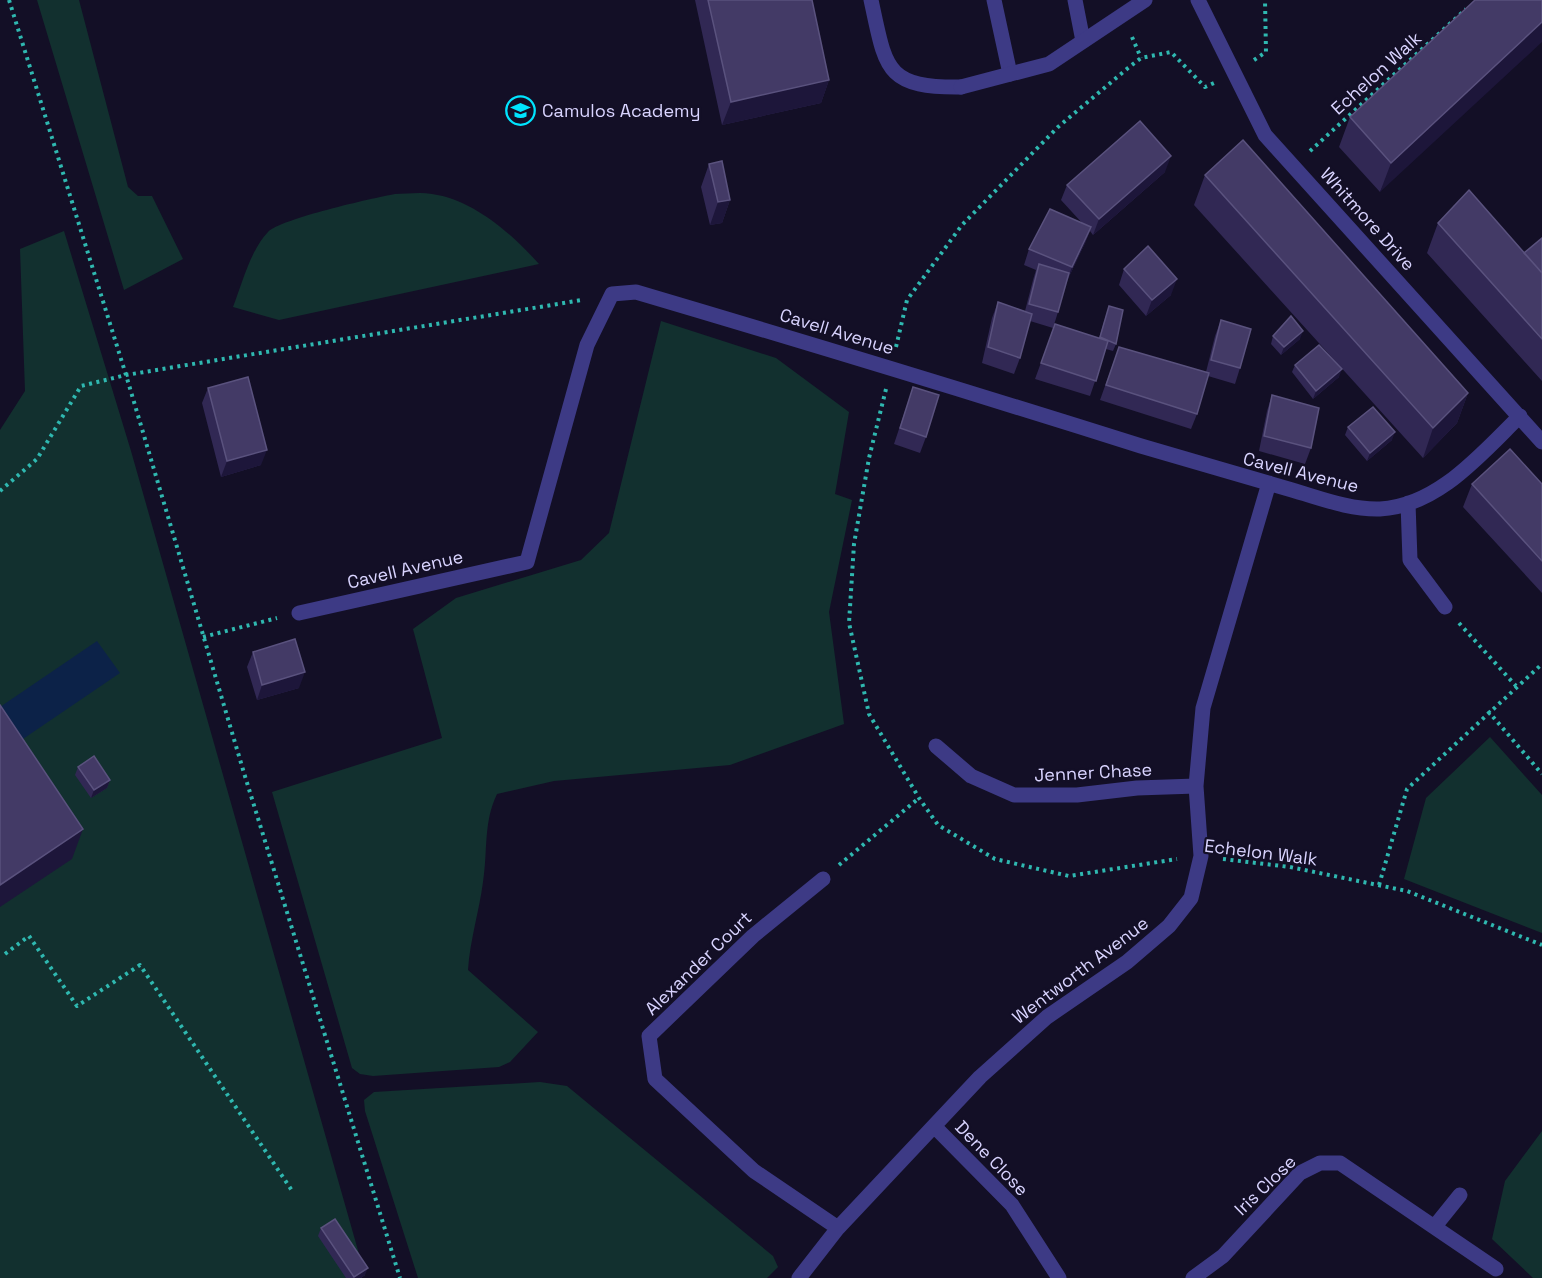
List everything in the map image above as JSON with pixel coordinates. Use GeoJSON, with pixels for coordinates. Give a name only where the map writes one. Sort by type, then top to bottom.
{"type":"FeatureCollection","features":[{"type":"Feature","properties":{"kind":"street"},"geometry":{"type":"LineString","coordinates":[[871,0],[882,54],[902,80],[926,88],[961,87],[1049,64],[1145,0]]}},
{"type":"Feature","properties":{"kind":"street"},"geometry":{"type":"LineString","coordinates":[[994,0],[1010,74]]}},
{"type":"Feature","properties":{"kind":"street"},"geometry":{"type":"LineString","coordinates":[[1075,0],[1083,41]]}},
{"type":"Feature","properties":{"kind":"street","name":"Whitmore Drive"},"geometry":{"type":"LineString","coordinates":[[1198,0],[1266,135],[1542,442]]}},
{"type":"Feature","properties":{"kind":"street","name":"Cavell Avenue"},"geometry":{"type":"LineString","coordinates":[[298,613],[526,562],[587,345],[612,294],[636,292],[891,367],[1236,475],[1354,507],[1381,509],[1408,503],[1433,492],[1468,466],[1520,416]]}},
{"type":"Feature","properties":{"kind":"street","name":"Wentworth Avenue"},"geometry":{"type":"LineString","coordinates":[[799,1278],[838,1228],[980,1077],[1047,1017],[1127,962],[1169,926],[1191,898],[1201,856],[1196,786],[1203,708],[1269,483]]}},
{"type":"Feature","properties":{"kind":"street"},"geometry":{"type":"LineString","coordinates":[[1408,503],[1410,560],[1445,607]]}},
{"type":"Feature","properties":{"kind":"street","name":"Jenner Chase"},"geometry":{"type":"LineString","coordinates":[[936,746],[971,776],[1014,795],[1077,795],[1137,788],[1196,786]]}},
{"type":"Feature","properties":{"kind":"street","name":"Alexander Court"},"geometry":{"type":"LineString","coordinates":[[823,879],[753,936],[650,1036],[655,1079],[754,1172],[838,1228]]}},
{"type":"Feature","properties":{"kind":"street","name":"Dene Close"},"geometry":{"type":"LineString","coordinates":[[934,1126],[1012,1205],[1059,1278]]}},
{"type":"Feature","properties":{"kind":"street","name":"Iris Close"},"geometry":{"type":"LineString","coordinates":[[1193,1278],[1223,1257],[1300,1173],[1320,1162],[1340,1163],[1496,1269]]}},
{"type":"Feature","properties":{"kind":"street"},"geometry":{"type":"LineString","coordinates":[[1435,1226],[1460,1195]]}},
{"type":"Feature","properties":{"kind":"path"},"geometry":{"type":"LineString","coordinates":[[9,0],[126,375],[400,1278]]}},
{"type":"Feature","properties":{"kind":"path"},"geometry":{"type":"LineString","coordinates":[[1234,71],[1266,52],[1265,0]]}},
{"type":"Feature","properties":{"kind":"path","name":"Echelon Walk"},"geometry":{"type":"LineString","coordinates":[[1294,166],[1467,8]]}},
{"type":"Feature","properties":{"kind":"path","name":"Echelon Walk"},"geometry":{"type":"LineString","coordinates":[[1234,71],[1205,87],[1171,52],[1141,58],[1058,128],[962,225],[907,300],[869,458],[854,544],[849,623],[869,714],[919,798],[938,825],[995,859],[1069,876],[1201,856],[1290,867],[1407,891],[1542,945]]}},
{"type":"Feature","properties":{"kind":"path"},"geometry":{"type":"LineString","coordinates":[[0,491],[37,459],[81,386],[126,375],[612,294]]}},
{"type":"Feature","properties":{"kind":"path"},"geometry":{"type":"LineString","coordinates":[[1445,607],[1516,686]]}},
{"type":"Feature","properties":{"kind":"path"},"geometry":{"type":"LineString","coordinates":[[204,637],[298,613]]}},
{"type":"Feature","properties":{"kind":"path"},"geometry":{"type":"LineString","coordinates":[[1379,885],[1407,789],[1488,711],[1542,664]]}},
{"type":"Feature","properties":{"kind":"path"},"geometry":{"type":"LineString","coordinates":[[1488,711],[1542,774]]}},
{"type":"Feature","properties":{"kind":"path"},"geometry":{"type":"LineString","coordinates":[[823,879],[919,798]]}},
{"type":"Feature","properties":{"kind":"path"},"geometry":{"type":"LineString","coordinates":[[5,954],[29,936],[77,1006],[140,965],[293,1192]]}},
{"type":"Feature","properties":{"kind":"green space"},"geometry":{"type":"Polygon","coordinates":[[[37,0],[79,0],[128,187],[138,196],[152,196],[183,259],[124,290],[37,0]]]}},
{"type":"Feature","properties":{"kind":"green space"},"geometry":{"type":"Polygon","coordinates":[[[395,194],[432,194],[463,203],[504,230],[539,264],[279,320],[233,307],[251,258],[268,232],[308,215],[395,194]]]}},
{"type":"Feature","properties":{"kind":"green space"},"geometry":{"type":"Polygon","coordinates":[[[64,231],[131,451],[365,1275],[361,1278],[0,1278],[0,430],[25,391],[20,249],[64,231]]]}},
{"type":"Feature","properties":{"kind":"green space"},"geometry":{"type":"Polygon","coordinates":[[[661,321],[776,358],[849,412],[835,494],[852,500],[829,612],[844,724],[730,765],[554,781],[497,794],[488,827],[483,882],[468,970],[538,1032],[510,1062],[499,1067],[373,1076],[360,1074],[352,1068],[272,792],[442,738],[413,629],[456,598],[581,560],[609,533],[661,321]]]}},
{"type":"Feature","properties":{"kind":"green space"},"geometry":{"type":"Polygon","coordinates":[[[1490,737],[1542,795],[1542,933],[1404,879],[1426,798],[1490,737]]]}},
{"type":"Feature","properties":{"kind":"green space"},"geometry":{"type":"Polygon","coordinates":[[[540,1082],[567,1086],[773,1256],[778,1267],[767,1278],[418,1278],[365,1111],[364,1100],[374,1092],[540,1082]]]}},
{"type":"Feature","properties":{"kind":"green space"},"geometry":{"type":"Polygon","coordinates":[[[1542,1131],[1542,1278],[1533,1278],[1492,1239],[1505,1181],[1542,1131]]]}},
{"type":"Feature","properties":{"kind":"water"},"geometry":{"type":"Polygon","coordinates":[[[97,641],[120,673],[20,741],[0,707],[97,641]]]}},
{"type":"Feature","properties":{"kind":"building"},"geometry":{"type":"Polygon","coordinates":[[[708,0],[812,0],[829,80],[731,102],[708,0]]]}},
{"type":"Feature","properties":{"kind":"building"},"geometry":{"type":"Polygon","coordinates":[[[1475,0],[1542,0],[1542,22],[1391,163],[1350,117],[1475,0]]]}},
{"type":"Feature","properties":{"kind":"building"},"geometry":{"type":"Polygon","coordinates":[[[1140,121],[1171,156],[1099,219],[1067,185],[1140,121]]]}},
{"type":"Feature","properties":{"kind":"building"},"geometry":{"type":"Polygon","coordinates":[[[1243,140],[1468,393],[1433,428],[1205,175],[1243,140]]]}},
{"type":"Feature","properties":{"kind":"building"},"geometry":{"type":"Polygon","coordinates":[[[722,161],[730,200],[718,202],[709,164],[722,161]]]}},
{"type":"Feature","properties":{"kind":"building"},"geometry":{"type":"Polygon","coordinates":[[[1469,190],[1542,273],[1542,339],[1438,223],[1469,190]]]}},
{"type":"Feature","properties":{"kind":"building"},"geometry":{"type":"Polygon","coordinates":[[[1050,209],[1091,227],[1072,267],[1029,249],[1050,209]]]}},
{"type":"Feature","properties":{"kind":"building"},"geometry":{"type":"Polygon","coordinates":[[[1542,238],[1542,273],[1524,253],[1542,238]]]}},
{"type":"Feature","properties":{"kind":"building"},"geometry":{"type":"Polygon","coordinates":[[[1148,246],[1177,279],[1152,300],[1124,269],[1148,246]]]}},
{"type":"Feature","properties":{"kind":"building"},"geometry":{"type":"Polygon","coordinates":[[[1039,264],[1069,273],[1058,312],[1029,304],[1039,264]]]}},
{"type":"Feature","properties":{"kind":"building"},"geometry":{"type":"Polygon","coordinates":[[[998,302],[1032,314],[1020,358],[988,347],[998,302]]]}},
{"type":"Feature","properties":{"kind":"building"},"geometry":{"type":"Polygon","coordinates":[[[1109,306],[1123,310],[1116,344],[1100,337],[1109,306]]]}},
{"type":"Feature","properties":{"kind":"building"},"geometry":{"type":"Polygon","coordinates":[[[1291,316],[1303,331],[1284,347],[1273,336],[1291,316]]]}},
{"type":"Feature","properties":{"kind":"building"},"geometry":{"type":"Polygon","coordinates":[[[1221,320],[1251,329],[1240,368],[1211,360],[1221,320]]]}},
{"type":"Feature","properties":{"kind":"building"},"geometry":{"type":"Polygon","coordinates":[[[1055,324],[1108,341],[1096,381],[1041,363],[1055,324]]]}},
{"type":"Feature","properties":{"kind":"building"},"geometry":{"type":"Polygon","coordinates":[[[1319,345],[1342,369],[1316,391],[1295,365],[1319,345]]]}},
{"type":"Feature","properties":{"kind":"building"},"geometry":{"type":"Polygon","coordinates":[[[1119,347],[1209,373],[1197,414],[1106,385],[1119,347]]]}},
{"type":"Feature","properties":{"kind":"building"},"geometry":{"type":"Polygon","coordinates":[[[248,377],[267,450],[227,461],[208,388],[248,377]]]}},
{"type":"Feature","properties":{"kind":"building"},"geometry":{"type":"Polygon","coordinates":[[[913,387],[939,395],[926,437],[900,428],[913,387]]]}},
{"type":"Feature","properties":{"kind":"building"},"geometry":{"type":"Polygon","coordinates":[[[1272,395],[1319,408],[1311,448],[1264,436],[1272,395]]]}},
{"type":"Feature","properties":{"kind":"building"},"geometry":{"type":"Polygon","coordinates":[[[1373,407],[1395,432],[1370,453],[1348,427],[1373,407]]]}},
{"type":"Feature","properties":{"kind":"building"},"geometry":{"type":"Polygon","coordinates":[[[1510,449],[1542,484],[1542,561],[1472,484],[1510,449]]]}},
{"type":"Feature","properties":{"kind":"building"},"geometry":{"type":"Polygon","coordinates":[[[295,639],[305,672],[262,685],[253,652],[295,639]]]}},
{"type":"Feature","properties":{"kind":"building"},"geometry":{"type":"Polygon","coordinates":[[[0,705],[83,829],[0,885],[0,705]]]}},
{"type":"Feature","properties":{"kind":"building"},"geometry":{"type":"Polygon","coordinates":[[[94,756],[110,780],[94,790],[78,767],[94,756]]]}},
{"type":"Feature","properties":{"kind":"building"},"geometry":{"type":"Polygon","coordinates":[[[335,1219],[368,1268],[354,1277],[321,1228],[335,1219]]]}},
{"type":"Feature","properties":{"kind":"place","name":"Camulos Academy"},"geometry":{"type":"Point","coordinates":[521,110]}}]}
